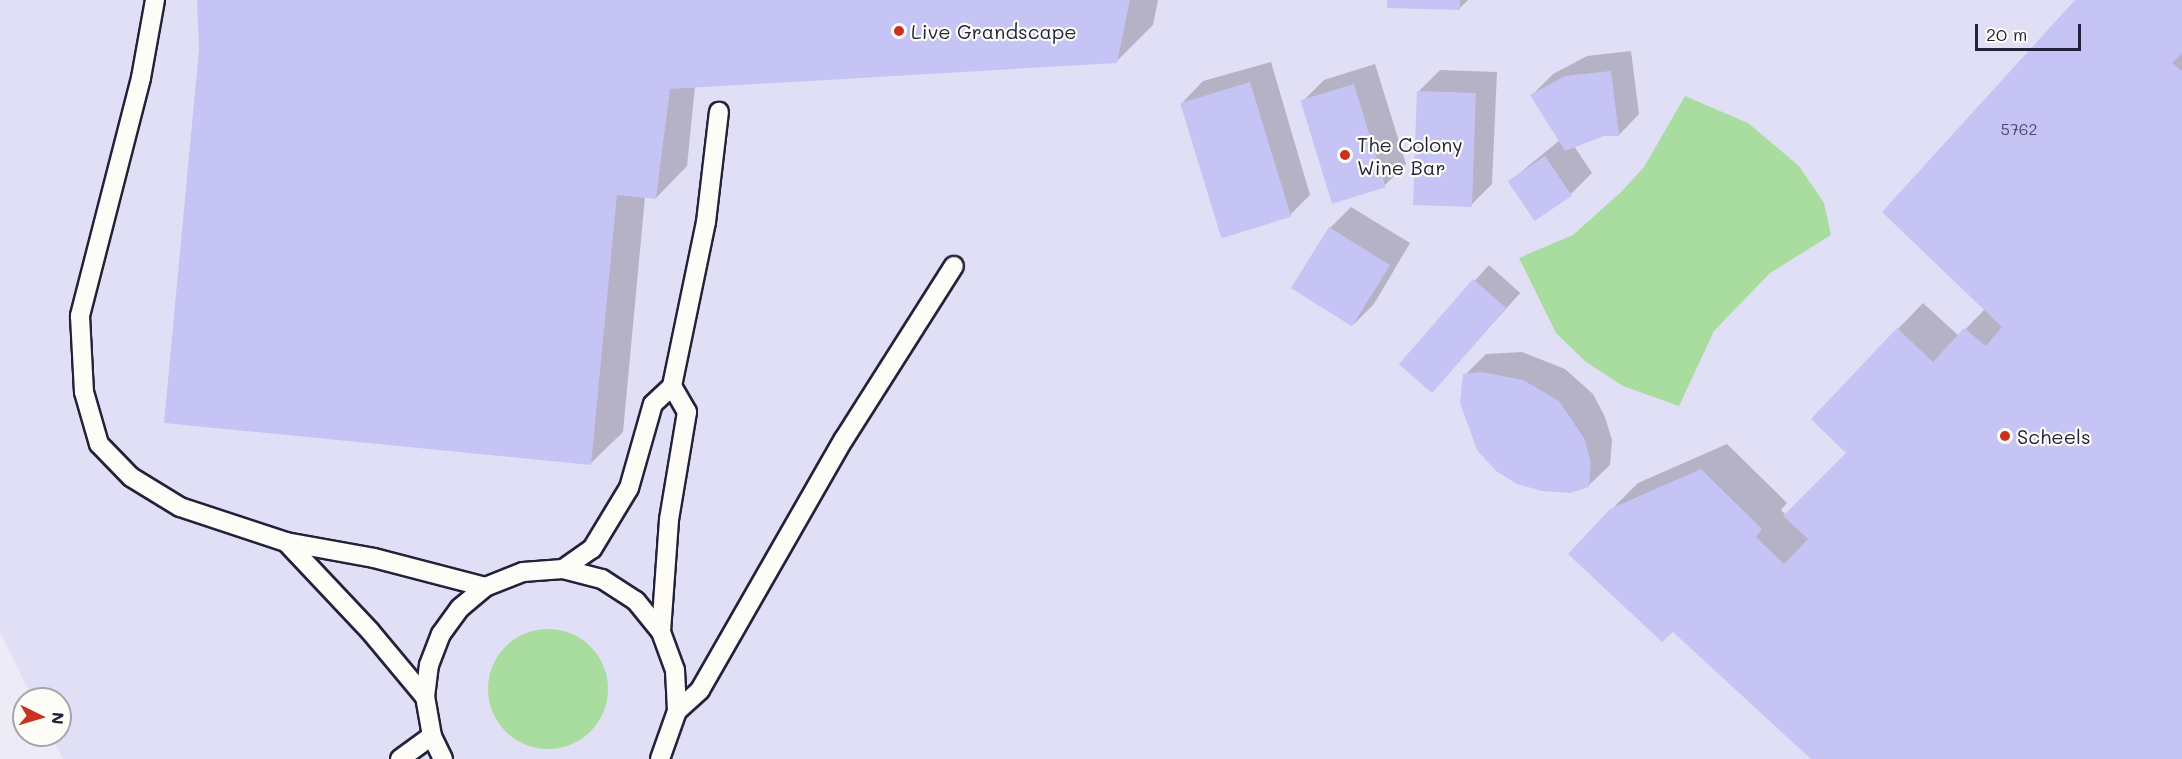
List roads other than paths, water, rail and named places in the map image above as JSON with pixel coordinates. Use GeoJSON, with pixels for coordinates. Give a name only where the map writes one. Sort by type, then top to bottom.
{"type":"FeatureCollection","features":[{"type":"Feature","properties":{"kind":"lane"},"geometry":{"type":"LineString","coordinates":[[155,0],[141,78],[80,316],[84,392],[99,444],[130,477],[180,507],[286,542],[374,558],[485,587]]}},
{"type":"Feature","properties":{"kind":"lane"},"geometry":{"type":"LineString","coordinates":[[563,569],[592,549],[629,488],[653,404],[672,386],[706,222],[719,112]]}},
{"type":"Feature","properties":{"kind":"lane"},"geometry":{"type":"LineString","coordinates":[[677,711],[700,690],[844,439],[954,266]]}},
{"type":"Feature","properties":{"kind":"lane"},"geometry":{"type":"LineString","coordinates":[[661,632],[669,520],[687,412],[672,386]]}},
{"type":"Feature","properties":{"kind":"lane"},"geometry":{"type":"LineString","coordinates":[[286,542],[370,630],[425,697]]}},
{"type":"Feature","properties":{"kind":"lane"},"geometry":{"type":"LineString","coordinates":[[443,759],[432,736],[425,697],[429,665],[441,634],[460,608],[485,587],[523,572],[563,569],[602,579],[636,601],[661,632],[675,670],[677,711],[660,759]]}},
{"type":"Feature","properties":{"kind":"lane"},"geometry":{"type":"LineString","coordinates":[[400,759],[432,736]]}},
{"type":"Feature","properties":{"kind":"place","name":"Live Grandscape"},"geometry":{"type":"Point","coordinates":[899,31]}},
{"type":"Feature","properties":{"kind":"place","name":"The Colony Wine Bar"},"geometry":{"type":"Point","coordinates":[1345,155]}},
{"type":"Feature","properties":{"kind":"place","name":"Scheels"},"geometry":{"type":"Point","coordinates":[2005,436]}}]}
